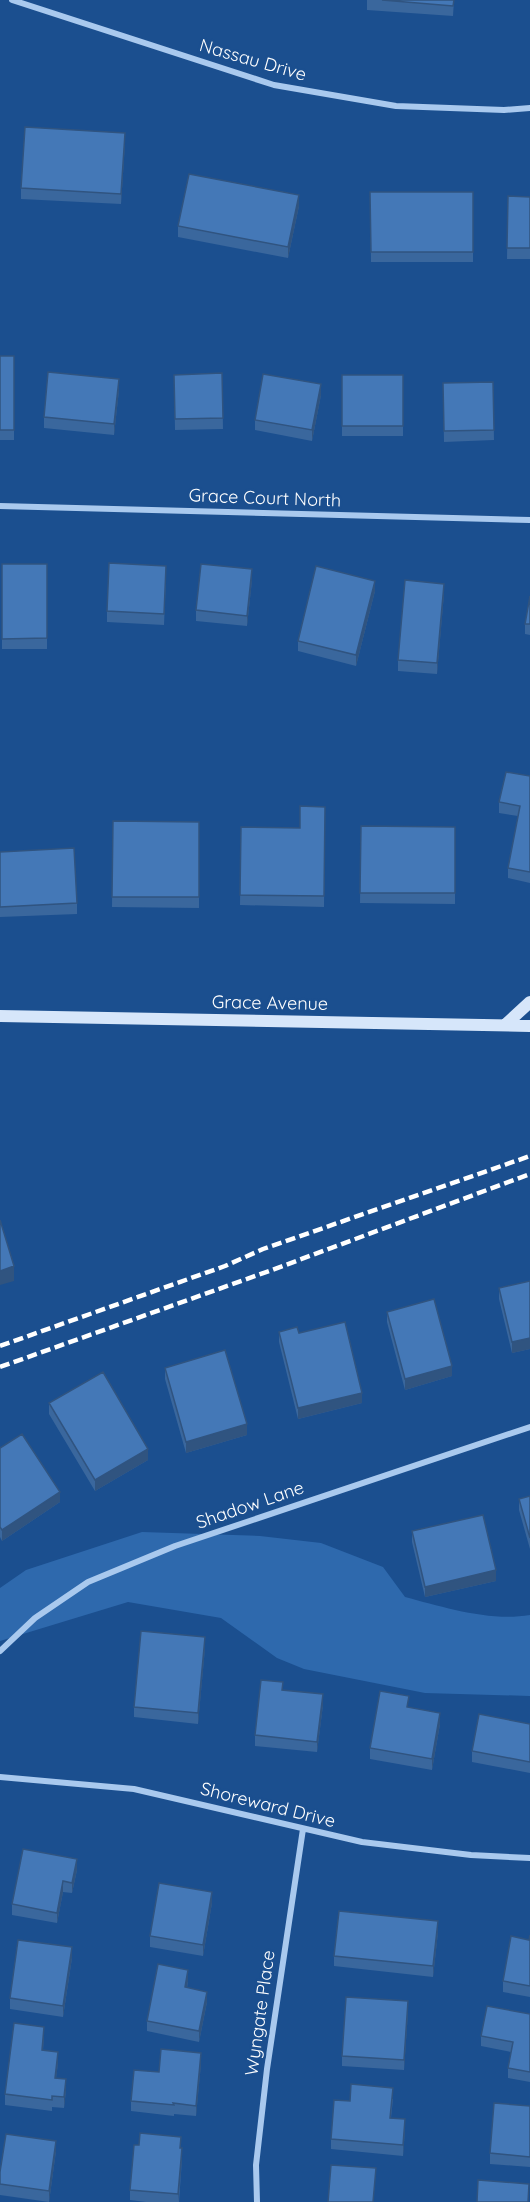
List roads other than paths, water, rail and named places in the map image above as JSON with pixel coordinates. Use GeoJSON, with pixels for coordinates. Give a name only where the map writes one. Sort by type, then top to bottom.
{"type":"FeatureCollection","features":[{"type":"Feature","properties":{"kind":"street","name":"Nassau Drive"},"geometry":{"type":"LineString","coordinates":[[12,0],[274,85],[396,106],[504,110],[530,108]]}},
{"type":"Feature","properties":{"kind":"street","name":"Grace Court North"},"geometry":{"type":"LineString","coordinates":[[0,506],[530,520]]}},
{"type":"Feature","properties":{"kind":"street"},"geometry":{"type":"LineString","coordinates":[[505,1025],[530,1002]]}},
{"type":"Feature","properties":{"kind":"street","name":"Grace Avenue"},"geometry":{"type":"LineString","coordinates":[[0,1016],[530,1026]]}},
{"type":"Feature","properties":{"kind":"street","name":"Shadow Lane"},"geometry":{"type":"LineString","coordinates":[[0,1651],[35,1618],[88,1582],[121,1568],[175,1546],[530,1427]]}},
{"type":"Feature","properties":{"kind":"street","name":"Shoreward Drive"},"geometry":{"type":"LineString","coordinates":[[0,1776],[134,1789],[346,1839],[390,1846],[471,1855],[530,1858]]}},
{"type":"Feature","properties":{"kind":"street","name":"Wyngate Place"},"geometry":{"type":"LineString","coordinates":[[258,2202],[256,2165],[267,2069],[303,1829]]}},
{"type":"Feature","properties":{"kind":"railway"},"geometry":{"type":"LineString","coordinates":[[0,1346],[225,1266],[263,1249],[530,1156]]}},
{"type":"Feature","properties":{"kind":"railway"},"geometry":{"type":"LineString","coordinates":[[0,1367],[272,1270],[530,1174]]}}]}
